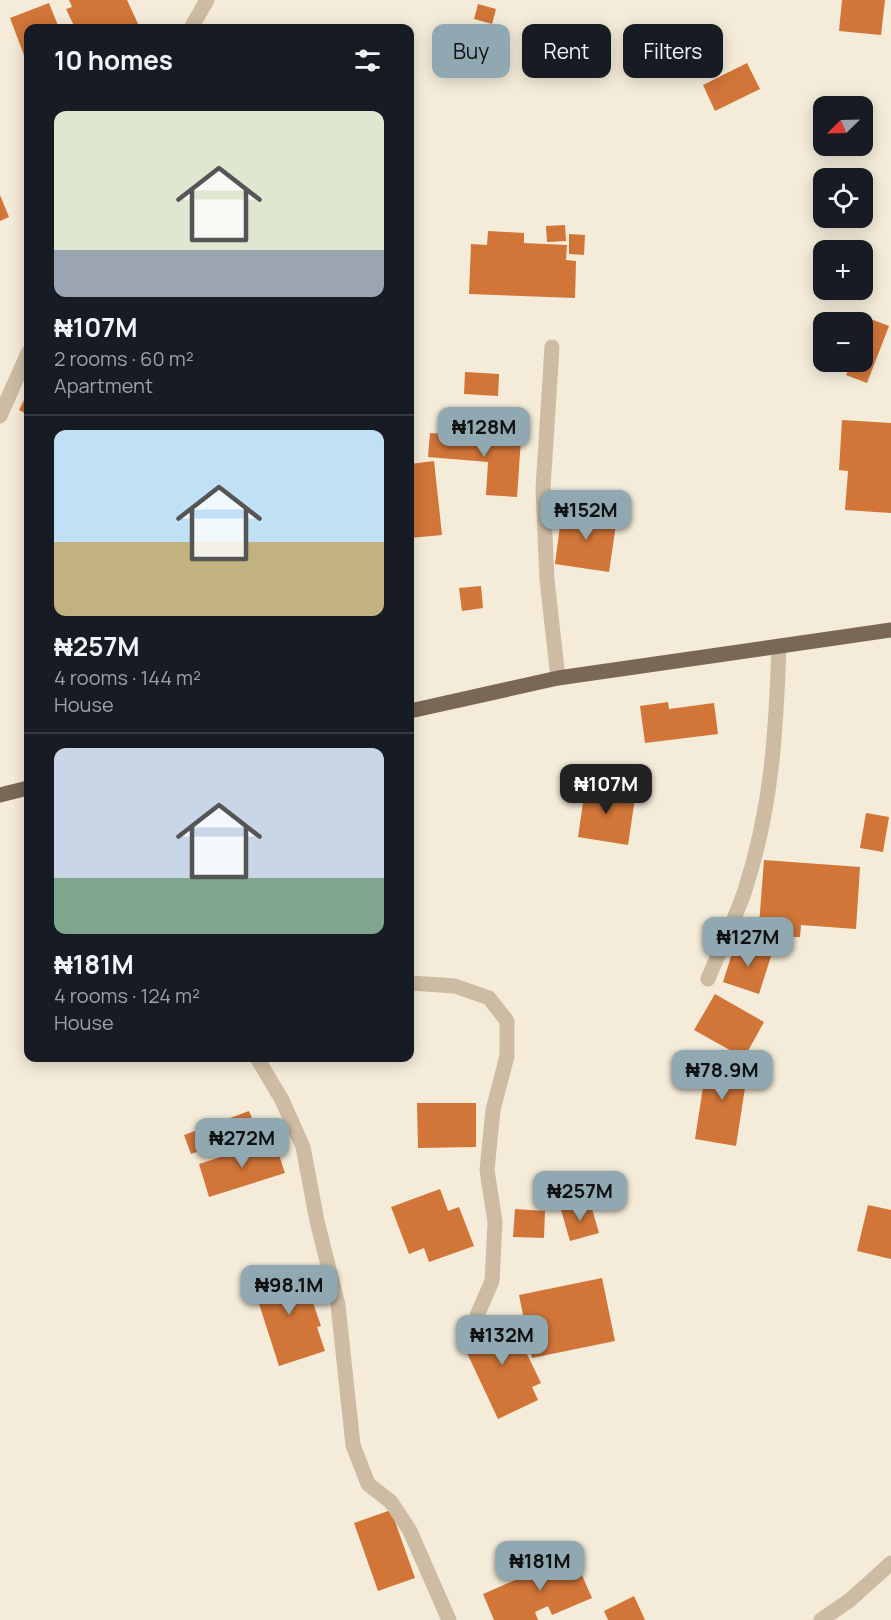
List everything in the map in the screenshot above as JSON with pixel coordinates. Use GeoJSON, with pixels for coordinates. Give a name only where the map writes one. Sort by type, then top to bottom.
{"type":"FeatureCollection","features":[{"type":"Feature","properties":{"kind":"main road"},"geometry":{"type":"LineString","coordinates":[[414,710],[558,678],[891,630]]}},
{"type":"Feature","properties":{"kind":"main road"},"geometry":{"type":"LineString","coordinates":[[0,795],[24,789]]}},
{"type":"Feature","properties":{"kind":"street"},"geometry":{"type":"LineString","coordinates":[[193,24],[207,0]]}},
{"type":"Feature","properties":{"kind":"street"},"geometry":{"type":"LineString","coordinates":[[552,347],[543,488],[547,580],[558,678]]}},
{"type":"Feature","properties":{"kind":"street"},"geometry":{"type":"LineString","coordinates":[[0,416],[24,362]]}},
{"type":"Feature","properties":{"kind":"street"},"geometry":{"type":"LineString","coordinates":[[708,979],[745,891],[764,821],[773,762],[779,646]]}},
{"type":"Feature","properties":{"kind":"street"},"geometry":{"type":"LineString","coordinates":[[414,983],[455,986],[489,998],[507,1021],[507,1056],[494,1110],[487,1170],[495,1222],[492,1281],[476,1318]]}},
{"type":"Feature","properties":{"kind":"street"},"geometry":{"type":"LineString","coordinates":[[259,1062],[282,1100],[303,1147],[317,1221],[338,1305],[353,1445],[369,1484],[391,1502],[410,1531],[449,1620]]}},
{"type":"Feature","properties":{"kind":"street"},"geometry":{"type":"LineString","coordinates":[[821,1620],[850,1600],[891,1563]]}},
{"type":"Feature","properties":{"kind":"building"},"geometry":{"type":"Polygon","coordinates":[[[69,0],[127,0],[138,24],[73,24],[66,9],[72,7],[69,0]]]}},
{"type":"Feature","properties":{"kind":"building"},"geometry":{"type":"Polygon","coordinates":[[[842,0],[885,0],[881,35],[839,31],[842,0]]]}},
{"type":"Feature","properties":{"kind":"building"},"geometry":{"type":"Polygon","coordinates":[[[49,3],[57,24],[24,24],[24,55],[10,18],[49,3]]]}},
{"type":"Feature","properties":{"kind":"building"},"geometry":{"type":"Polygon","coordinates":[[[478,4],[496,9],[492,24],[474,19],[478,4]]]}},
{"type":"Feature","properties":{"kind":"building"},"geometry":{"type":"Polygon","coordinates":[[[747,63],[760,89],[715,111],[703,85],[717,78],[723,78],[723,75],[747,63]]]}},
{"type":"Feature","properties":{"kind":"building"},"geometry":{"type":"Polygon","coordinates":[[[0,195],[9,217],[0,221],[0,195]]]}},
{"type":"Feature","properties":{"kind":"building"},"geometry":{"type":"Polygon","coordinates":[[[565,225],[566,241],[547,242],[546,226],[565,225]]]}},
{"type":"Feature","properties":{"kind":"building"},"geometry":{"type":"Polygon","coordinates":[[[488,231],[524,233],[524,243],[567,245],[566,260],[576,261],[575,298],[469,294],[471,244],[487,245],[488,231]]]}},
{"type":"Feature","properties":{"kind":"building"},"geometry":{"type":"Polygon","coordinates":[[[569,234],[585,235],[584,255],[569,254],[569,234]]]}},
{"type":"Feature","properties":{"kind":"building"},"geometry":{"type":"Polygon","coordinates":[[[873,320],[889,326],[873,367],[873,320]]]}},
{"type":"Feature","properties":{"kind":"building"},"geometry":{"type":"Polygon","coordinates":[[[465,372],[499,374],[498,396],[464,394],[465,372]]]}},
{"type":"Feature","properties":{"kind":"building"},"geometry":{"type":"Polygon","coordinates":[[[847,372],[871,372],[867,383],[846,375],[847,372]]]}},
{"type":"Feature","properties":{"kind":"building"},"geometry":{"type":"Polygon","coordinates":[[[24,400],[24,413],[19,410],[24,400]]]}},
{"type":"Feature","properties":{"kind":"building"},"geometry":{"type":"Polygon","coordinates":[[[842,420],[891,423],[891,513],[845,510],[848,471],[839,470],[842,420]]]}},
{"type":"Feature","properties":{"kind":"building"},"geometry":{"type":"Polygon","coordinates":[[[430,433],[521,439],[517,497],[486,495],[488,462],[428,457],[430,433]]]}},
{"type":"Feature","properties":{"kind":"building"},"geometry":{"type":"Polygon","coordinates":[[[434,461],[442,535],[414,538],[414,464],[434,461]]]}},
{"type":"Feature","properties":{"kind":"building"},"geometry":{"type":"Polygon","coordinates":[[[562,510],[617,518],[609,572],[555,564],[562,510]]]}},
{"type":"Feature","properties":{"kind":"building"},"geometry":{"type":"Polygon","coordinates":[[[481,586],[483,608],[462,611],[459,588],[481,586]]]}},
{"type":"Feature","properties":{"kind":"building"},"geometry":{"type":"Polygon","coordinates":[[[668,702],[669,709],[714,703],[718,734],[645,743],[640,706],[668,702]]]}},
{"type":"Feature","properties":{"kind":"building"},"geometry":{"type":"Polygon","coordinates":[[[586,782],[619,787],[618,795],[635,798],[628,845],[578,837],[586,782]]]}},
{"type":"Feature","properties":{"kind":"building"},"geometry":{"type":"Polygon","coordinates":[[[866,813],[889,817],[883,852],[860,848],[866,813]]]}},
{"type":"Feature","properties":{"kind":"building"},"geometry":{"type":"Polygon","coordinates":[[[764,860],[860,867],[856,929],[801,925],[800,937],[789,937],[788,947],[759,945],[759,934],[747,933],[748,924],[759,925],[764,860]]]}},
{"type":"Feature","properties":{"kind":"building"},"geometry":{"type":"Polygon","coordinates":[[[736,941],[772,953],[759,994],[723,982],[736,941]]]}},
{"type":"Feature","properties":{"kind":"building"},"geometry":{"type":"Polygon","coordinates":[[[715,994],[764,1022],[744,1058],[694,1030],[715,994]]]}},
{"type":"Feature","properties":{"kind":"building"},"geometry":{"type":"Polygon","coordinates":[[[708,1055],[749,1062],[736,1146],[695,1139],[708,1055]]]}},
{"type":"Feature","properties":{"kind":"building"},"geometry":{"type":"Polygon","coordinates":[[[417,1103],[476,1103],[476,1147],[418,1148],[417,1103]]]}},
{"type":"Feature","properties":{"kind":"building"},"geometry":{"type":"Polygon","coordinates":[[[249,1111],[257,1130],[191,1154],[184,1135],[249,1111]]]}},
{"type":"Feature","properties":{"kind":"building"},"geometry":{"type":"Polygon","coordinates":[[[274,1140],[285,1173],[209,1197],[199,1164],[274,1140]]]}},
{"type":"Feature","properties":{"kind":"building"},"geometry":{"type":"Polygon","coordinates":[[[440,1189],[448,1211],[459,1207],[474,1246],[429,1262],[424,1248],[409,1254],[391,1207],[440,1189]]]}},
{"type":"Feature","properties":{"kind":"building"},"geometry":{"type":"Polygon","coordinates":[[[590,1202],[599,1233],[570,1241],[561,1210],[590,1202]]]}},
{"type":"Feature","properties":{"kind":"building"},"geometry":{"type":"Polygon","coordinates":[[[868,1205],[891,1210],[891,1259],[857,1251],[868,1205]]]}},
{"type":"Feature","properties":{"kind":"building"},"geometry":{"type":"Polygon","coordinates":[[[515,1209],[545,1211],[544,1238],[513,1237],[515,1209]]]}},
{"type":"Feature","properties":{"kind":"building"},"geometry":{"type":"Polygon","coordinates":[[[296,1267],[302,1286],[307,1285],[321,1326],[317,1327],[325,1351],[279,1366],[252,1282],[296,1267]]]}},
{"type":"Feature","properties":{"kind":"building"},"geometry":{"type":"Polygon","coordinates":[[[602,1278],[615,1341],[532,1358],[519,1295],[602,1278]]]}},
{"type":"Feature","properties":{"kind":"building"},"geometry":{"type":"Polygon","coordinates":[[[499,1317],[503,1327],[512,1323],[541,1383],[532,1387],[538,1400],[498,1419],[459,1336],[499,1317]]]}},
{"type":"Feature","properties":{"kind":"building"},"geometry":{"type":"Polygon","coordinates":[[[391,1510],[415,1578],[378,1591],[354,1523],[391,1510]]]}},
{"type":"Feature","properties":{"kind":"building"},"geometry":{"type":"Polygon","coordinates":[[[573,1555],[592,1598],[552,1615],[548,1606],[535,1612],[538,1620],[494,1620],[483,1594],[573,1555]]]}},
{"type":"Feature","properties":{"kind":"building"},"geometry":{"type":"Polygon","coordinates":[[[634,1596],[645,1620],[608,1620],[604,1611],[634,1596]]]}}]}
